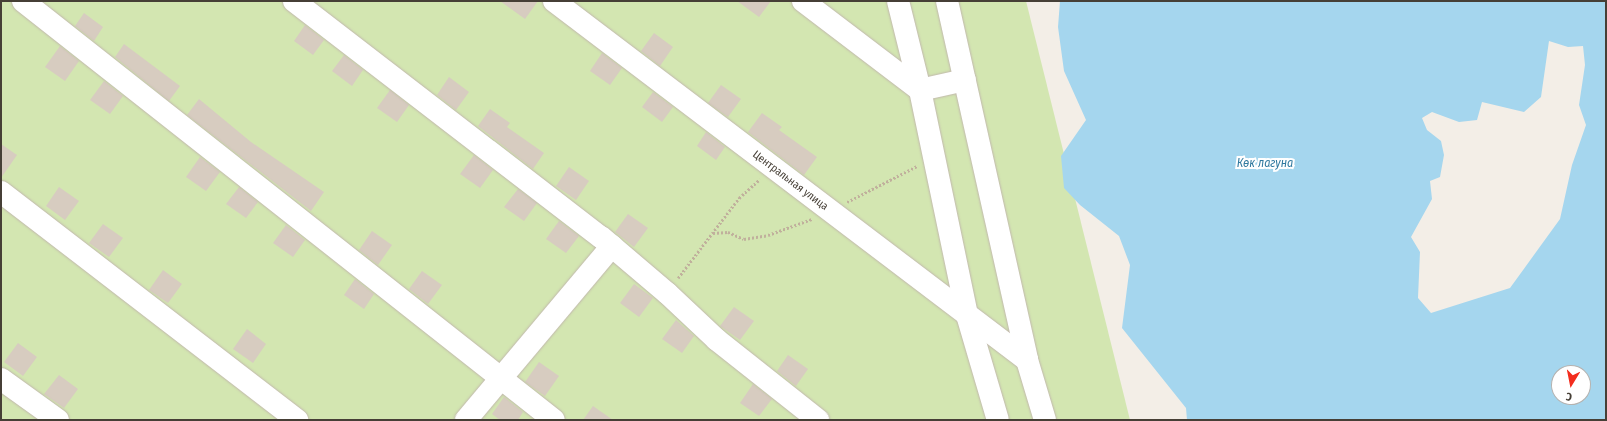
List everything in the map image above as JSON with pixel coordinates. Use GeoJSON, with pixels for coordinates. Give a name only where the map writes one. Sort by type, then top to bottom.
{"type":"FeatureCollection","features":[{"type":"Feature","properties":{"kind":"street"},"geometry":{"type":"LineString","coordinates":[[23,1],[554,420]]}},
{"type":"Feature","properties":{"kind":"street"},"geometry":{"type":"LineString","coordinates":[[294,1],[612,246],[667,293],[717,340],[818,420]]}},
{"type":"Feature","properties":{"kind":"street","name":"Центральная улица"},"geometry":{"type":"LineString","coordinates":[[554,1],[772,168],[1027,360]]}},
{"type":"Feature","properties":{"kind":"street"},"geometry":{"type":"LineString","coordinates":[[803,1],[920,90],[965,80]]}},
{"type":"Feature","properties":{"kind":"street"},"geometry":{"type":"LineString","coordinates":[[898,1],[920,90],[967,315],[998,420]]}},
{"type":"Feature","properties":{"kind":"street"},"geometry":{"type":"LineString","coordinates":[[947,1],[1027,360],[1046,420]]}},
{"type":"Feature","properties":{"kind":"street"},"geometry":{"type":"LineString","coordinates":[[1,192],[297,420]]}},
{"type":"Feature","properties":{"kind":"street"},"geometry":{"type":"LineString","coordinates":[[466,420],[500,377],[612,246]]}},
{"type":"Feature","properties":{"kind":"street"},"geometry":{"type":"LineString","coordinates":[[1,379],[58,420]]}},
{"type":"Feature","properties":{"kind":"path"},"geometry":{"type":"LineString","coordinates":[[667,293],[739,198],[772,168]]}},
{"type":"Feature","properties":{"kind":"green space"},"geometry":{"type":"Polygon","coordinates":[[[1,1],[1026,1],[1130,420],[1,420],[1,1]]]}},
{"type":"Feature","properties":{"kind":"water","name":"Көк лагуна"},"geometry":{"type":"Polygon","coordinates":[[[1060,1],[1606,1],[1606,420],[1187,420],[1186,408],[1122,328],[1130,265],[1119,236],[1080,205],[1064,188],[1061,156],[1086,120],[1064,71],[1058,27],[1060,1]],[[1549,41],[1541,97],[1524,112],[1482,102],[1477,120],[1459,122],[1432,112],[1422,118],[1427,130],[1441,141],[1444,155],[1440,177],[1430,181],[1432,199],[1411,237],[1420,252],[1418,298],[1431,313],[1510,288],[1560,219],[1572,165],[1586,125],[1579,105],[1585,65],[1583,46],[1568,47],[1549,41]]]}},
{"type":"Feature","properties":{"kind":"building"},"geometry":{"type":"Polygon","coordinates":[[[500,1],[538,1],[525,19],[500,1]]]}},
{"type":"Feature","properties":{"kind":"building"},"geometry":{"type":"Polygon","coordinates":[[[737,1],[771,1],[759,17],[737,1]]]}},
{"type":"Feature","properties":{"kind":"building"},"geometry":{"type":"Polygon","coordinates":[[[84,13],[103,27],[94,41],[75,26],[84,13]]]}},
{"type":"Feature","properties":{"kind":"building"},"geometry":{"type":"Polygon","coordinates":[[[305,25],[324,40],[313,55],[294,41],[305,25]]]}},
{"type":"Feature","properties":{"kind":"building"},"geometry":{"type":"Polygon","coordinates":[[[654,33],[673,47],[660,66],[641,51],[654,33]]]}},
{"type":"Feature","properties":{"kind":"building"},"geometry":{"type":"Polygon","coordinates":[[[124,44],[180,86],[169,101],[115,57],[124,44]]]}},
{"type":"Feature","properties":{"kind":"building"},"geometry":{"type":"Polygon","coordinates":[[[60,46],[79,61],[65,81],[45,67],[60,46]]]}},
{"type":"Feature","properties":{"kind":"building"},"geometry":{"type":"Polygon","coordinates":[[[602,53],[622,68],[610,85],[590,71],[602,53]]]}},
{"type":"Feature","properties":{"kind":"building"},"geometry":{"type":"Polygon","coordinates":[[[344,55],[363,70],[352,86],[332,71],[344,55]]]}},
{"type":"Feature","properties":{"kind":"building"},"geometry":{"type":"Polygon","coordinates":[[[449,77],[469,92],[456,110],[437,95],[449,77]]]}},
{"type":"Feature","properties":{"kind":"building"},"geometry":{"type":"Polygon","coordinates":[[[104,81],[123,96],[110,114],[90,100],[104,81]]]}},
{"type":"Feature","properties":{"kind":"building"},"geometry":{"type":"Polygon","coordinates":[[[721,85],[741,99],[728,117],[708,103],[721,85]]]}},
{"type":"Feature","properties":{"kind":"building"},"geometry":{"type":"Polygon","coordinates":[[[390,90],[409,105],[397,122],[377,108],[390,90]]]}},
{"type":"Feature","properties":{"kind":"building"},"geometry":{"type":"Polygon","coordinates":[[[653,92],[673,107],[662,122],[642,107],[653,92]]]}},
{"type":"Feature","properties":{"kind":"building"},"geometry":{"type":"Polygon","coordinates":[[[199,99],[251,142],[324,192],[311,211],[187,115],[199,99]]]}},
{"type":"Feature","properties":{"kind":"building"},"geometry":{"type":"Polygon","coordinates":[[[490,109],[510,123],[507,127],[544,153],[533,169],[478,126],[490,109]]]}},
{"type":"Feature","properties":{"kind":"building"},"geometry":{"type":"Polygon","coordinates":[[[762,113],[782,127],[779,130],[817,157],[804,175],[748,132],[762,113]]]}},
{"type":"Feature","properties":{"kind":"building"},"geometry":{"type":"Polygon","coordinates":[[[706,132],[725,147],[716,160],[697,146],[706,132]]]}},
{"type":"Feature","properties":{"kind":"building"},"geometry":{"type":"Polygon","coordinates":[[[1,144],[17,155],[1,178],[1,144]]]}},
{"type":"Feature","properties":{"kind":"building"},"geometry":{"type":"Polygon","coordinates":[[[474,155],[493,170],[480,188],[460,174],[474,155]]]}},
{"type":"Feature","properties":{"kind":"building"},"geometry":{"type":"Polygon","coordinates":[[[200,157],[220,172],[206,191],[186,177],[200,157]]]}},
{"type":"Feature","properties":{"kind":"building"},"geometry":{"type":"Polygon","coordinates":[[[569,167],[589,181],[576,200],[556,186],[569,167]]]}},
{"type":"Feature","properties":{"kind":"building"},"geometry":{"type":"Polygon","coordinates":[[[59,187],[79,201],[65,220],[46,206],[59,187]]]}},
{"type":"Feature","properties":{"kind":"building"},"geometry":{"type":"Polygon","coordinates":[[[239,187],[258,202],[246,218],[226,204],[239,187]]]}},
{"type":"Feature","properties":{"kind":"building"},"geometry":{"type":"Polygon","coordinates":[[[518,189],[537,203],[524,221],[504,207],[518,189]]]}},
{"type":"Feature","properties":{"kind":"building"},"geometry":{"type":"Polygon","coordinates":[[[628,214],[648,228],[634,247],[615,232],[628,214]]]}},
{"type":"Feature","properties":{"kind":"building"},"geometry":{"type":"Polygon","coordinates":[[[559,221],[579,236],[566,253],[546,239],[559,221]]]}},
{"type":"Feature","properties":{"kind":"building"},"geometry":{"type":"Polygon","coordinates":[[[103,224],[123,238],[109,257],[89,243],[103,224]]]}},
{"type":"Feature","properties":{"kind":"building"},"geometry":{"type":"Polygon","coordinates":[[[286,225],[305,240],[293,257],[273,243],[286,225]]]}},
{"type":"Feature","properties":{"kind":"building"},"geometry":{"type":"Polygon","coordinates":[[[372,231],[392,245],[378,265],[359,250],[372,231]]]}},
{"type":"Feature","properties":{"kind":"building"},"geometry":{"type":"Polygon","coordinates":[[[163,270],[182,284],[168,303],[149,290],[163,270]]]}},
{"type":"Feature","properties":{"kind":"building"},"geometry":{"type":"Polygon","coordinates":[[[422,271],[442,285],[428,304],[409,289],[422,271]]]}},
{"type":"Feature","properties":{"kind":"building"},"geometry":{"type":"Polygon","coordinates":[[[355,279],[374,294],[364,309],[344,295],[355,279]]]}},
{"type":"Feature","properties":{"kind":"building"},"geometry":{"type":"Polygon","coordinates":[[[634,284],[653,298],[639,317],[620,303],[634,284]]]}},
{"type":"Feature","properties":{"kind":"building"},"geometry":{"type":"Polygon","coordinates":[[[734,307],[754,321],[740,340],[720,326],[734,307]]]}},
{"type":"Feature","properties":{"kind":"building"},"geometry":{"type":"Polygon","coordinates":[[[676,320],[694,336],[682,353],[662,339],[676,320]]]}},
{"type":"Feature","properties":{"kind":"building"},"geometry":{"type":"Polygon","coordinates":[[[247,329],[266,344],[253,363],[233,349],[247,329]]]}},
{"type":"Feature","properties":{"kind":"building"},"geometry":{"type":"Polygon","coordinates":[[[18,343],[37,357],[23,376],[4,362],[18,343]]]}},
{"type":"Feature","properties":{"kind":"building"},"geometry":{"type":"Polygon","coordinates":[[[788,355],[808,369],[796,386],[777,371],[788,355]]]}},
{"type":"Feature","properties":{"kind":"building"},"geometry":{"type":"Polygon","coordinates":[[[539,362],[559,376],[545,396],[525,382],[539,362]]]}},
{"type":"Feature","properties":{"kind":"building"},"geometry":{"type":"Polygon","coordinates":[[[59,375],[78,389],[64,408],[44,394],[59,375]]]}},
{"type":"Feature","properties":{"kind":"building"},"geometry":{"type":"Polygon","coordinates":[[[753,384],[772,399],[759,416],[740,403],[753,384]]]}},
{"type":"Feature","properties":{"kind":"building"},"geometry":{"type":"Polygon","coordinates":[[[504,397],[523,412],[518,420],[500,420],[492,414],[504,397]]]}},
{"type":"Feature","properties":{"kind":"building"},"geometry":{"type":"Polygon","coordinates":[[[593,406],[613,420],[583,420],[593,406]]]}}]}
